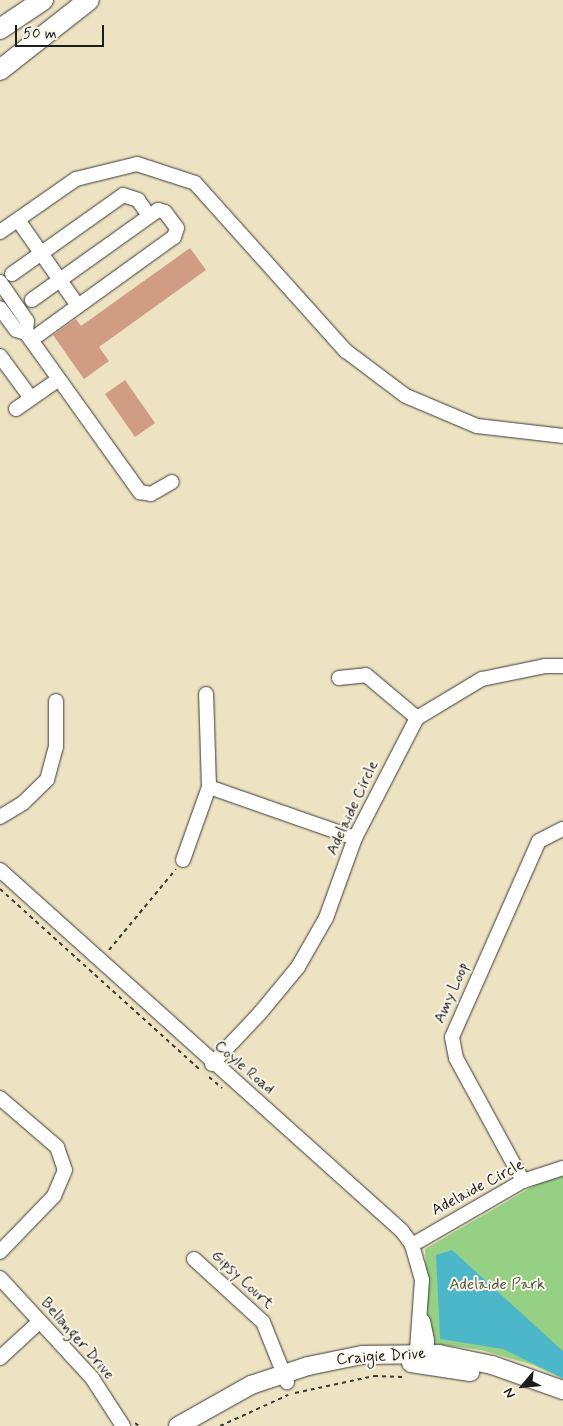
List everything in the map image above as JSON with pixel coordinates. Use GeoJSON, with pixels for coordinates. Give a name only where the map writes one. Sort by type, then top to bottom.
{"type":"FeatureCollection","features":[{"type":"Feature","properties":{"kind":"highway"},"geometry":{"type":"LineString","coordinates":[[0,28],[43,0]]}},
{"type":"Feature","properties":{"kind":"highway"},"geometry":{"type":"LineString","coordinates":[[0,70],[89,0]]}},
{"type":"Feature","properties":{"kind":"main road","name":"Craigie Drive"},"geometry":{"type":"LineString","coordinates":[[421,1358],[502,1380],[563,1401]]}},
{"type":"Feature","properties":{"kind":"main road","name":"Craigie Drive"},"geometry":{"type":"LineString","coordinates":[[178,1426],[236,1392],[285,1378],[421,1358],[492,1365],[563,1390]]}},
{"type":"Feature","properties":{"kind":"main road","name":"Craigie Drive"},"geometry":{"type":"LineString","coordinates":[[199,1426],[285,1378]]}},
{"type":"Feature","properties":{"kind":"street"},"geometry":{"type":"LineString","coordinates":[[0,232],[76,179],[138,164],[195,183],[346,351],[406,396],[477,426],[563,436]]}},
{"type":"Feature","properties":{"kind":"street"},"geometry":{"type":"LineString","coordinates":[[12,274],[123,195],[138,200],[149,216]]}},
{"type":"Feature","properties":{"kind":"street"},"geometry":{"type":"LineString","coordinates":[[28,336],[78,306],[177,236],[176,228],[164,210],[149,216],[32,300]]}},
{"type":"Feature","properties":{"kind":"street"},"geometry":{"type":"LineString","coordinates":[[18,220],[78,306]]}},
{"type":"Feature","properties":{"kind":"street"},"geometry":{"type":"LineString","coordinates":[[0,282],[27,322],[28,336]]}},
{"type":"Feature","properties":{"kind":"street"},"geometry":{"type":"LineString","coordinates":[[0,308],[16,330],[28,336],[140,492],[151,494],[172,482]]}},
{"type":"Feature","properties":{"kind":"street"},"geometry":{"type":"LineString","coordinates":[[0,356],[31,398]]}},
{"type":"Feature","properties":{"kind":"street"},"geometry":{"type":"LineString","coordinates":[[16,409],[59,379]]}},
{"type":"Feature","properties":{"kind":"street"},"geometry":{"type":"LineString","coordinates":[[338,678],[366,675],[417,718],[482,679],[545,666],[563,666]]}},
{"type":"Feature","properties":{"kind":"street"},"geometry":{"type":"LineString","coordinates":[[183,860],[208,787],[206,694]]}},
{"type":"Feature","properties":{"kind":"street"},"geometry":{"type":"LineString","coordinates":[[0,817],[23,803],[47,780],[56,747],[56,701]]}},
{"type":"Feature","properties":{"kind":"street","name":"Adelaide Circle"},"geometry":{"type":"LineString","coordinates":[[216,1072],[260,1013],[298,967],[326,918],[355,838],[417,718]]}},
{"type":"Feature","properties":{"kind":"street"},"geometry":{"type":"LineString","coordinates":[[208,787],[355,838]]}},
{"type":"Feature","properties":{"kind":"street","name":"Amy Loop"},"geometry":{"type":"LineString","coordinates":[[523,1181],[456,1058],[452,1037],[539,841],[563,829]]}},
{"type":"Feature","properties":{"kind":"street","name":"Coyle Road"},"geometry":{"type":"LineString","coordinates":[[0,870],[95,967],[216,1072],[376,1206],[412,1245],[422,1280],[421,1358]]}},
{"type":"Feature","properties":{"kind":"street"},"geometry":{"type":"LineString","coordinates":[[0,1098],[56,1147],[65,1170],[54,1196],[0,1252]]}},
{"type":"Feature","properties":{"kind":"street","name":"Adelaide Circle"},"geometry":{"type":"LineString","coordinates":[[412,1245],[523,1181],[563,1168]]}},
{"type":"Feature","properties":{"kind":"street","name":"Gipsy Court"},"geometry":{"type":"LineString","coordinates":[[194,1259],[263,1322],[285,1378]]}},
{"type":"Feature","properties":{"kind":"street","name":"Bellanger Drive"},"geometry":{"type":"LineString","coordinates":[[0,1278],[92,1378],[123,1426]]}},
{"type":"Feature","properties":{"kind":"street"},"geometry":{"type":"LineString","coordinates":[[0,1358],[39,1322]]}},
{"type":"Feature","properties":{"kind":"path"},"geometry":{"type":"LineString","coordinates":[[95,967],[183,860]]}},
{"type":"Feature","properties":{"kind":"path"},"geometry":{"type":"LineString","coordinates":[[0,889],[95,967],[216,1072],[227,1093]]}},
{"type":"Feature","properties":{"kind":"path"},"geometry":{"type":"LineString","coordinates":[[220,1426],[274,1400],[316,1387],[374,1376],[403,1377]]}},
{"type":"Feature","properties":{"kind":"green space","name":"Adelaide Park"},"geometry":{"type":"Polygon","coordinates":[[[563,1176],[563,1379],[533,1365],[481,1350],[429,1343],[425,1249],[537,1184],[563,1176]]]}},
{"type":"Feature","properties":{"kind":"water"},"geometry":{"type":"Polygon","coordinates":[[[452,1250],[563,1351],[563,1378],[503,1349],[440,1339],[436,1255],[452,1250]]]}},
{"type":"Feature","properties":{"kind":"building"},"geometry":{"type":"Polygon","coordinates":[[[190,248],[206,270],[99,347],[109,361],[84,379],[53,335],[76,319],[81,326],[190,248]]]}},
{"type":"Feature","properties":{"kind":"building"},"geometry":{"type":"Polygon","coordinates":[[[125,380],[155,423],[135,437],[105,394],[125,380]]]}}]}
